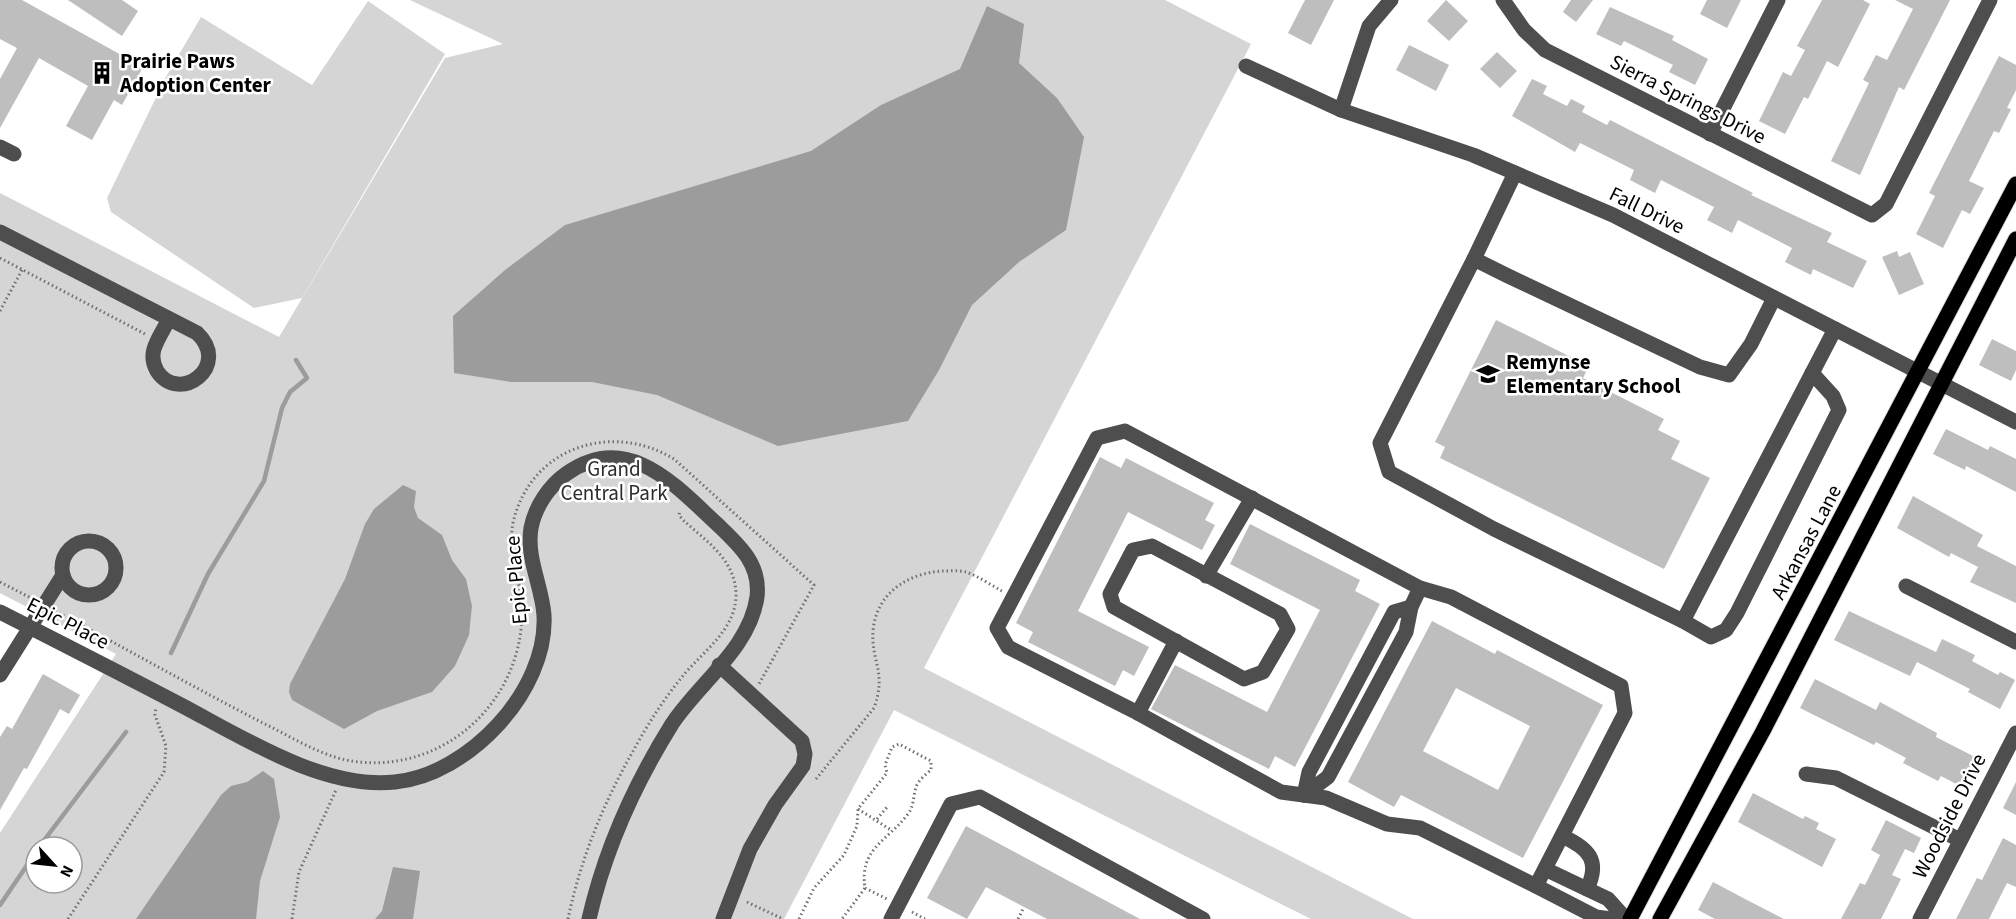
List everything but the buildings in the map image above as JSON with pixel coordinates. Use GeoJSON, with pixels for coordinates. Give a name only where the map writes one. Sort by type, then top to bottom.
{"type":"FeatureCollection","features":[{"type":"Feature","properties":{"kind":"main road","name":"Arkansas Lane"},"geometry":{"type":"LineString","coordinates":[[1628,919],[1919,372],[2016,184]]}},
{"type":"Feature","properties":{"kind":"main road"},"geometry":{"type":"LineString","coordinates":[[1660,919],[1695,859],[1763,731],[2016,239]]}},
{"type":"Feature","properties":{"kind":"street"},"geometry":{"type":"LineString","coordinates":[[1341,110],[1370,26],[1391,0]]}},
{"type":"Feature","properties":{"kind":"street","name":"Sierra Springs Drive"},"geometry":{"type":"LineString","coordinates":[[1503,0],[1524,30],[1545,50],[1872,214],[1886,204],[1990,0]]}},
{"type":"Feature","properties":{"kind":"street"},"geometry":{"type":"LineString","coordinates":[[1710,134],[1778,0]]}},
{"type":"Feature","properties":{"kind":"street","name":"Fall Drive"},"geometry":{"type":"LineString","coordinates":[[1246,66],[1341,110],[1473,155],[1613,215],[2016,422]]}},
{"type":"Feature","properties":{"kind":"street"},"geometry":{"type":"LineString","coordinates":[[0,147],[14,154]]}},
{"type":"Feature","properties":{"kind":"street"},"geometry":{"type":"LineString","coordinates":[[1515,173],[1380,443],[1389,472],[1494,530],[1683,621],[1711,637],[1726,630],[1737,614],[1839,410],[1833,396],[1812,373]]}},
{"type":"Feature","properties":{"kind":"street"},"geometry":{"type":"LineString","coordinates":[[0,232],[169,319],[203,339],[209,353],[206,368],[196,380],[188,383],[173,383],[166,380],[154,362],[158,341],[169,319]]}},
{"type":"Feature","properties":{"kind":"street"},"geometry":{"type":"LineString","coordinates":[[1474,259],[1700,367],[1729,375],[1751,344],[1774,298]]}},
{"type":"Feature","properties":{"kind":"street"},"geometry":{"type":"LineString","coordinates":[[1683,621],[1835,329]]}},
{"type":"Feature","properties":{"kind":"street"},"geometry":{"type":"LineString","coordinates":[[1536,886],[1625,713],[1620,686],[1451,597],[1420,588],[1125,431],[1097,438],[997,628],[1008,647],[1138,713],[1281,792],[1326,798],[1387,824],[1420,828],[1596,917],[1611,919]]}},
{"type":"Feature","properties":{"kind":"street","name":"Epic Place"},"geometry":{"type":"LineString","coordinates":[[0,612],[269,750],[323,774],[363,782],[395,782],[424,776],[444,767],[475,747],[500,724],[522,693],[537,656],[544,616],[530,546],[531,527],[544,498],[566,474],[594,461],[608,458],[631,460],[659,472],[735,540],[753,562],[757,594],[750,625],[674,721],[639,780],[608,854],[589,919]]}},
{"type":"Feature","properties":{"kind":"street"},"geometry":{"type":"LineString","coordinates":[[1206,576],[1252,498]]}},
{"type":"Feature","properties":{"kind":"street"},"geometry":{"type":"LineString","coordinates":[[1152,546],[1206,576],[1281,614],[1288,629],[1263,672],[1244,679],[1114,607],[1110,594],[1133,550],[1152,546]]}},
{"type":"Feature","properties":{"kind":"street"},"geometry":{"type":"LineString","coordinates":[[0,675],[63,575]]}},
{"type":"Feature","properties":{"kind":"street"},"geometry":{"type":"LineString","coordinates":[[1906,586],[2016,642]]}},
{"type":"Feature","properties":{"kind":"street"},"geometry":{"type":"LineString","coordinates":[[1304,795],[1309,772],[1394,612],[1411,608],[1420,588]]}},
{"type":"Feature","properties":{"kind":"street"},"geometry":{"type":"LineString","coordinates":[[1138,713],[1176,641]]}},
{"type":"Feature","properties":{"kind":"street"},"geometry":{"type":"LineString","coordinates":[[719,665],[802,741],[805,754],[803,766],[775,805],[750,849],[723,919]]}},
{"type":"Feature","properties":{"kind":"street","name":"Woodside Drive"},"geometry":{"type":"LineString","coordinates":[[1920,919],[2015,739]]}},
{"type":"Feature","properties":{"kind":"street"},"geometry":{"type":"LineString","coordinates":[[1806,774],[1836,778],[1960,840]]}},
{"type":"Feature","properties":{"kind":"street"},"geometry":{"type":"LineString","coordinates":[[895,912],[951,804],[980,797],[1203,919]]}},
{"type":"Feature","properties":{"kind":"street"},"geometry":{"type":"LineString","coordinates":[[1562,836],[1580,844],[1592,858],[1594,874],[1587,889]]}},
{"type":"Feature","properties":{"kind":"street"},"geometry":{"type":"LineString","coordinates":[[1545,869],[1608,899],[1628,919]]}},
{"type":"Feature","properties":{"kind":"path"},"geometry":{"type":"LineString","coordinates":[[0,258],[158,341]]}},
{"type":"Feature","properties":{"kind":"path"},"geometry":{"type":"LineString","coordinates":[[0,311],[22,270]]}},
{"type":"Feature","properties":{"kind":"path"},"geometry":{"type":"LineString","coordinates":[[0,582],[190,686],[326,754],[345,760],[391,762],[424,754],[454,740],[491,705],[509,676],[521,627],[520,593],[511,551],[513,523],[522,497],[549,465],[574,449],[588,444],[610,441],[633,442],[661,451],[704,484],[814,585],[752,696]]}},
{"type":"Feature","properties":{"kind":"path"},"geometry":{"type":"LineString","coordinates":[[568,919],[581,870],[614,785],[649,724],[682,678],[721,634],[735,607],[735,587],[724,559],[679,515],[704,484]]}},
{"type":"Feature","properties":{"kind":"path"},"geometry":{"type":"LineString","coordinates":[[816,779],[874,708],[879,696],[880,671],[874,647],[874,623],[878,611],[890,592],[916,575],[964,571],[1013,597]]}},
{"type":"Feature","properties":{"kind":"path"},"geometry":{"type":"LineString","coordinates":[[68,919],[164,772],[166,746],[155,715],[158,693]]}},
{"type":"Feature","properties":{"kind":"path"},"geometry":{"type":"LineString","coordinates":[[799,919],[814,888],[844,855],[857,826],[858,809],[886,773],[885,765],[892,747],[899,744],[909,747],[931,761],[931,770],[916,785],[914,802],[908,814],[876,843],[862,872],[865,888],[895,912]]}},
{"type":"Feature","properties":{"kind":"path"},"geometry":{"type":"LineString","coordinates":[[292,919],[299,873],[345,760]]}},
{"type":"Feature","properties":{"kind":"path"},"geometry":{"type":"LineString","coordinates":[[877,819],[888,806]]}},
{"type":"Feature","properties":{"kind":"path"},"geometry":{"type":"LineString","coordinates":[[858,809],[891,830]]}},
{"type":"Feature","properties":{"kind":"path"},"geometry":{"type":"LineString","coordinates":[[843,919],[865,888]]}},
{"type":"Feature","properties":{"kind":"path"},"geometry":{"type":"LineString","coordinates":[[747,902],[783,919]]}},
{"type":"Feature","properties":{"kind":"path"},"geometry":{"type":"LineString","coordinates":[[1018,919],[1024,907]]}},
{"type":"Feature","properties":{"kind":"green space","name":"Grand Central Park"},"geometry":{"type":"Polygon","coordinates":[[[410,0],[1165,0],[1251,44],[924,668],[1413,919],[1311,919],[894,710],[784,919],[0,919],[0,833],[116,654],[0,593],[0,193],[279,337],[445,58],[503,44],[410,0]]]}},
{"type":"Feature","properties":{"kind":"green space"},"geometry":{"type":"Polygon","coordinates":[[[368,1],[445,54],[302,298],[254,308],[111,212],[107,198],[167,75],[201,17],[312,85],[368,1]]]}},
{"type":"Feature","properties":{"kind":"shaded area"},"geometry":{"type":"Polygon","coordinates":[[[987,6],[1024,24],[1019,63],[1057,98],[1084,137],[1066,230],[1019,262],[972,305],[939,370],[908,421],[778,446],[657,395],[592,382],[511,382],[454,373],[453,316],[505,270],[565,225],[811,151],[881,105],[960,69],[987,6]]]}},
{"type":"Feature","properties":{"kind":"shaded area"},"geometry":{"type":"Polygon","coordinates":[[[403,485],[416,491],[414,507],[418,518],[442,535],[452,560],[466,579],[472,606],[469,635],[455,666],[432,692],[377,711],[344,729],[292,700],[289,692],[290,684],[345,579],[365,524],[374,509],[403,485]]]}},
{"type":"Feature","properties":{"kind":"shaded area"},"geometry":{"type":"Polygon","coordinates":[[[263,771],[274,779],[280,817],[260,881],[256,919],[136,919],[221,795],[231,786],[247,782],[263,771]]]}},
{"type":"Feature","properties":{"kind":"shaded area"},"geometry":{"type":"Polygon","coordinates":[[[393,867],[420,871],[413,919],[375,919],[382,911],[393,867]]]}},
{"type":"Feature","properties":{"kind":"waterway"},"geometry":{"type":"LineString","coordinates":[[171,653],[208,574],[264,481],[282,408],[290,392],[307,378],[296,360]]}},
{"type":"Feature","properties":{"kind":"waterway"},"geometry":{"type":"LineString","coordinates":[[48,835],[126,732]]}},
{"type":"Feature","properties":{"kind":"waterway"},"geometry":{"type":"LineString","coordinates":[[0,905],[24,870]]}},
{"type":"Feature","properties":{"kind":"place","name":"Prairie Paws Adoption Center"},"geometry":{"type":"Point","coordinates":[102,73]}},
{"type":"Feature","properties":{"kind":"place","name":"Remynse Elementary School"},"geometry":{"type":"Point","coordinates":[1488,374]}}]}
